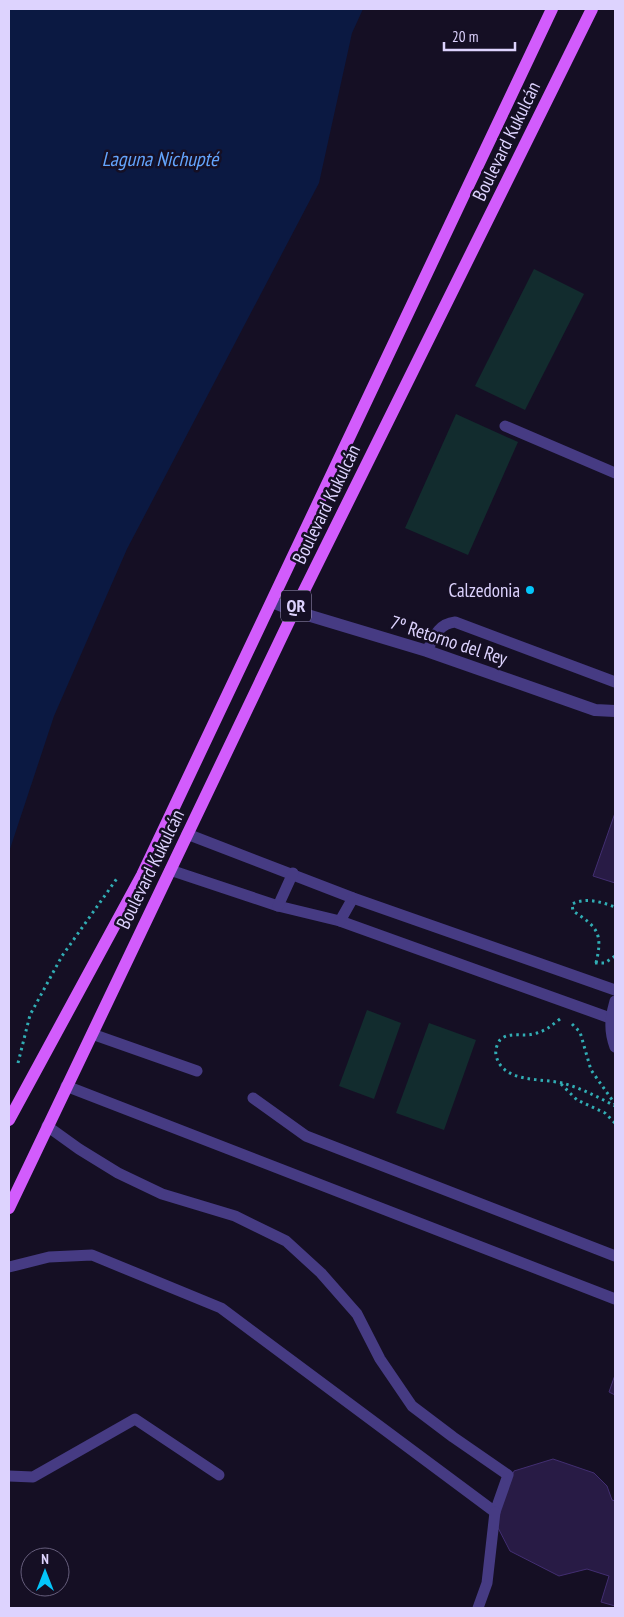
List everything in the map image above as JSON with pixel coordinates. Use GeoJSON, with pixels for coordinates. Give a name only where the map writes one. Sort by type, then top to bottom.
{"type":"FeatureCollection","features":[{"type":"Feature","properties":{"kind":"main road","name":"Boulevard Kukulcán"},"geometry":{"type":"LineString","coordinates":[[9,1120],[142,874],[552,9]]}},
{"type":"Feature","properties":{"kind":"main road","name":"Boulevard Kukulcán"},"geometry":{"type":"LineString","coordinates":[[9,1208],[294,611],[592,9]]}},
{"type":"Feature","properties":{"kind":"street","name":"7º Retorno del Rey"},"geometry":{"type":"LineString","coordinates":[[272,602],[294,611],[427,651],[595,710],[615,711]]}},
{"type":"Feature","properties":{"kind":"lane"},"geometry":{"type":"LineString","coordinates":[[506,426],[615,473]]}},
{"type":"Feature","properties":{"kind":"lane"},"geometry":{"type":"LineString","coordinates":[[427,651],[436,634],[446,623],[456,622],[615,682]]}},
{"type":"Feature","properties":{"kind":"lane"},"geometry":{"type":"LineString","coordinates":[[187,834],[293,873],[353,898],[615,990]]}},
{"type":"Feature","properties":{"kind":"lane"},"geometry":{"type":"LineString","coordinates":[[170,870],[278,906],[340,921],[610,1018]]}},
{"type":"Feature","properties":{"kind":"lane"},"geometry":{"type":"LineString","coordinates":[[278,906],[293,873]]}},
{"type":"Feature","properties":{"kind":"lane"},"geometry":{"type":"LineString","coordinates":[[340,921],[353,898]]}},
{"type":"Feature","properties":{"kind":"lane"},"geometry":{"type":"LineString","coordinates":[[615,1001],[610,1018],[612,1041],[615,1047]]}},
{"type":"Feature","properties":{"kind":"lane"},"geometry":{"type":"LineString","coordinates":[[92,1034],[197,1071]]}},
{"type":"Feature","properties":{"kind":"lane"},"geometry":{"type":"LineString","coordinates":[[66,1086],[615,1299]]}},
{"type":"Feature","properties":{"kind":"lane"},"geometry":{"type":"LineString","coordinates":[[253,1098],[306,1136],[615,1256]]}},
{"type":"Feature","properties":{"kind":"lane"},"geometry":{"type":"LineString","coordinates":[[48,1126],[79,1150],[118,1173],[162,1194],[235,1216],[286,1242],[321,1273],[357,1314],[380,1359],[412,1406],[453,1437],[508,1474],[495,1512],[487,1583],[478,1608]]}},
{"type":"Feature","properties":{"kind":"lane"},"geometry":{"type":"LineString","coordinates":[[9,1267],[49,1257],[92,1255],[221,1308],[495,1512]]}},
{"type":"Feature","properties":{"kind":"lane"},"geometry":{"type":"LineString","coordinates":[[9,1476],[33,1477],[135,1419],[219,1474]]}},
{"type":"Feature","properties":{"kind":"path"},"geometry":{"type":"LineString","coordinates":[[18,1065],[30,1015],[62,956],[119,875]]}},
{"type":"Feature","properties":{"kind":"path"},"geometry":{"type":"LineString","coordinates":[[596,963],[600,946],[597,932],[585,919],[573,911],[572,904],[580,900],[601,902],[615,907]]}},
{"type":"Feature","properties":{"kind":"path"},"geometry":{"type":"LineString","coordinates":[[558,1015],[562,1017],[544,1031],[531,1035],[509,1035],[500,1041],[496,1050],[498,1062],[506,1071],[523,1078],[561,1083],[590,1093],[615,1105]]}},
{"type":"Feature","properties":{"kind":"path"},"geometry":{"type":"LineString","coordinates":[[569,1021],[580,1032],[592,1070],[615,1105]]}},
{"type":"Feature","properties":{"kind":"path"},"geometry":{"type":"LineString","coordinates":[[561,1083],[577,1100],[605,1113],[615,1123]]}},
{"type":"Feature","properties":{"kind":"green space"},"geometry":{"type":"Polygon","coordinates":[[[534,269],[584,294],[525,410],[475,386],[534,269]]]}},
{"type":"Feature","properties":{"kind":"green space"},"geometry":{"type":"Polygon","coordinates":[[[456,414],[518,442],[468,555],[405,528],[456,414]]]}},
{"type":"Feature","properties":{"kind":"green space"},"geometry":{"type":"Polygon","coordinates":[[[367,1010],[401,1023],[374,1099],[339,1086],[367,1010]]]}},
{"type":"Feature","properties":{"kind":"green space"},"geometry":{"type":"Polygon","coordinates":[[[429,1023],[476,1040],[444,1130],[396,1113],[429,1023]]]}},
{"type":"Feature","properties":{"kind":"water","name":"Laguna Nichupté"},"geometry":{"type":"Polygon","coordinates":[[[9,9],[363,9],[352,33],[319,183],[127,549],[54,716],[9,852],[9,9]]]}},
{"type":"Feature","properties":{"kind":"building"},"geometry":{"type":"Polygon","coordinates":[[[615,813],[615,883],[593,876],[615,813]]]}},
{"type":"Feature","properties":{"kind":"building"},"geometry":{"type":"Polygon","coordinates":[[[615,1375],[615,1395],[609,1392],[615,1375]]]}},
{"type":"Feature","properties":{"kind":"building"},"geometry":{"type":"Polygon","coordinates":[[[553,1459],[594,1473],[607,1486],[612,1500],[615,1501],[615,1606],[601,1602],[609,1576],[587,1569],[559,1576],[510,1551],[495,1522],[514,1471],[553,1459]]]}},
{"type":"Feature","properties":{"kind":"place","name":"Calzedonia"},"geometry":{"type":"Point","coordinates":[530,590]}}]}
